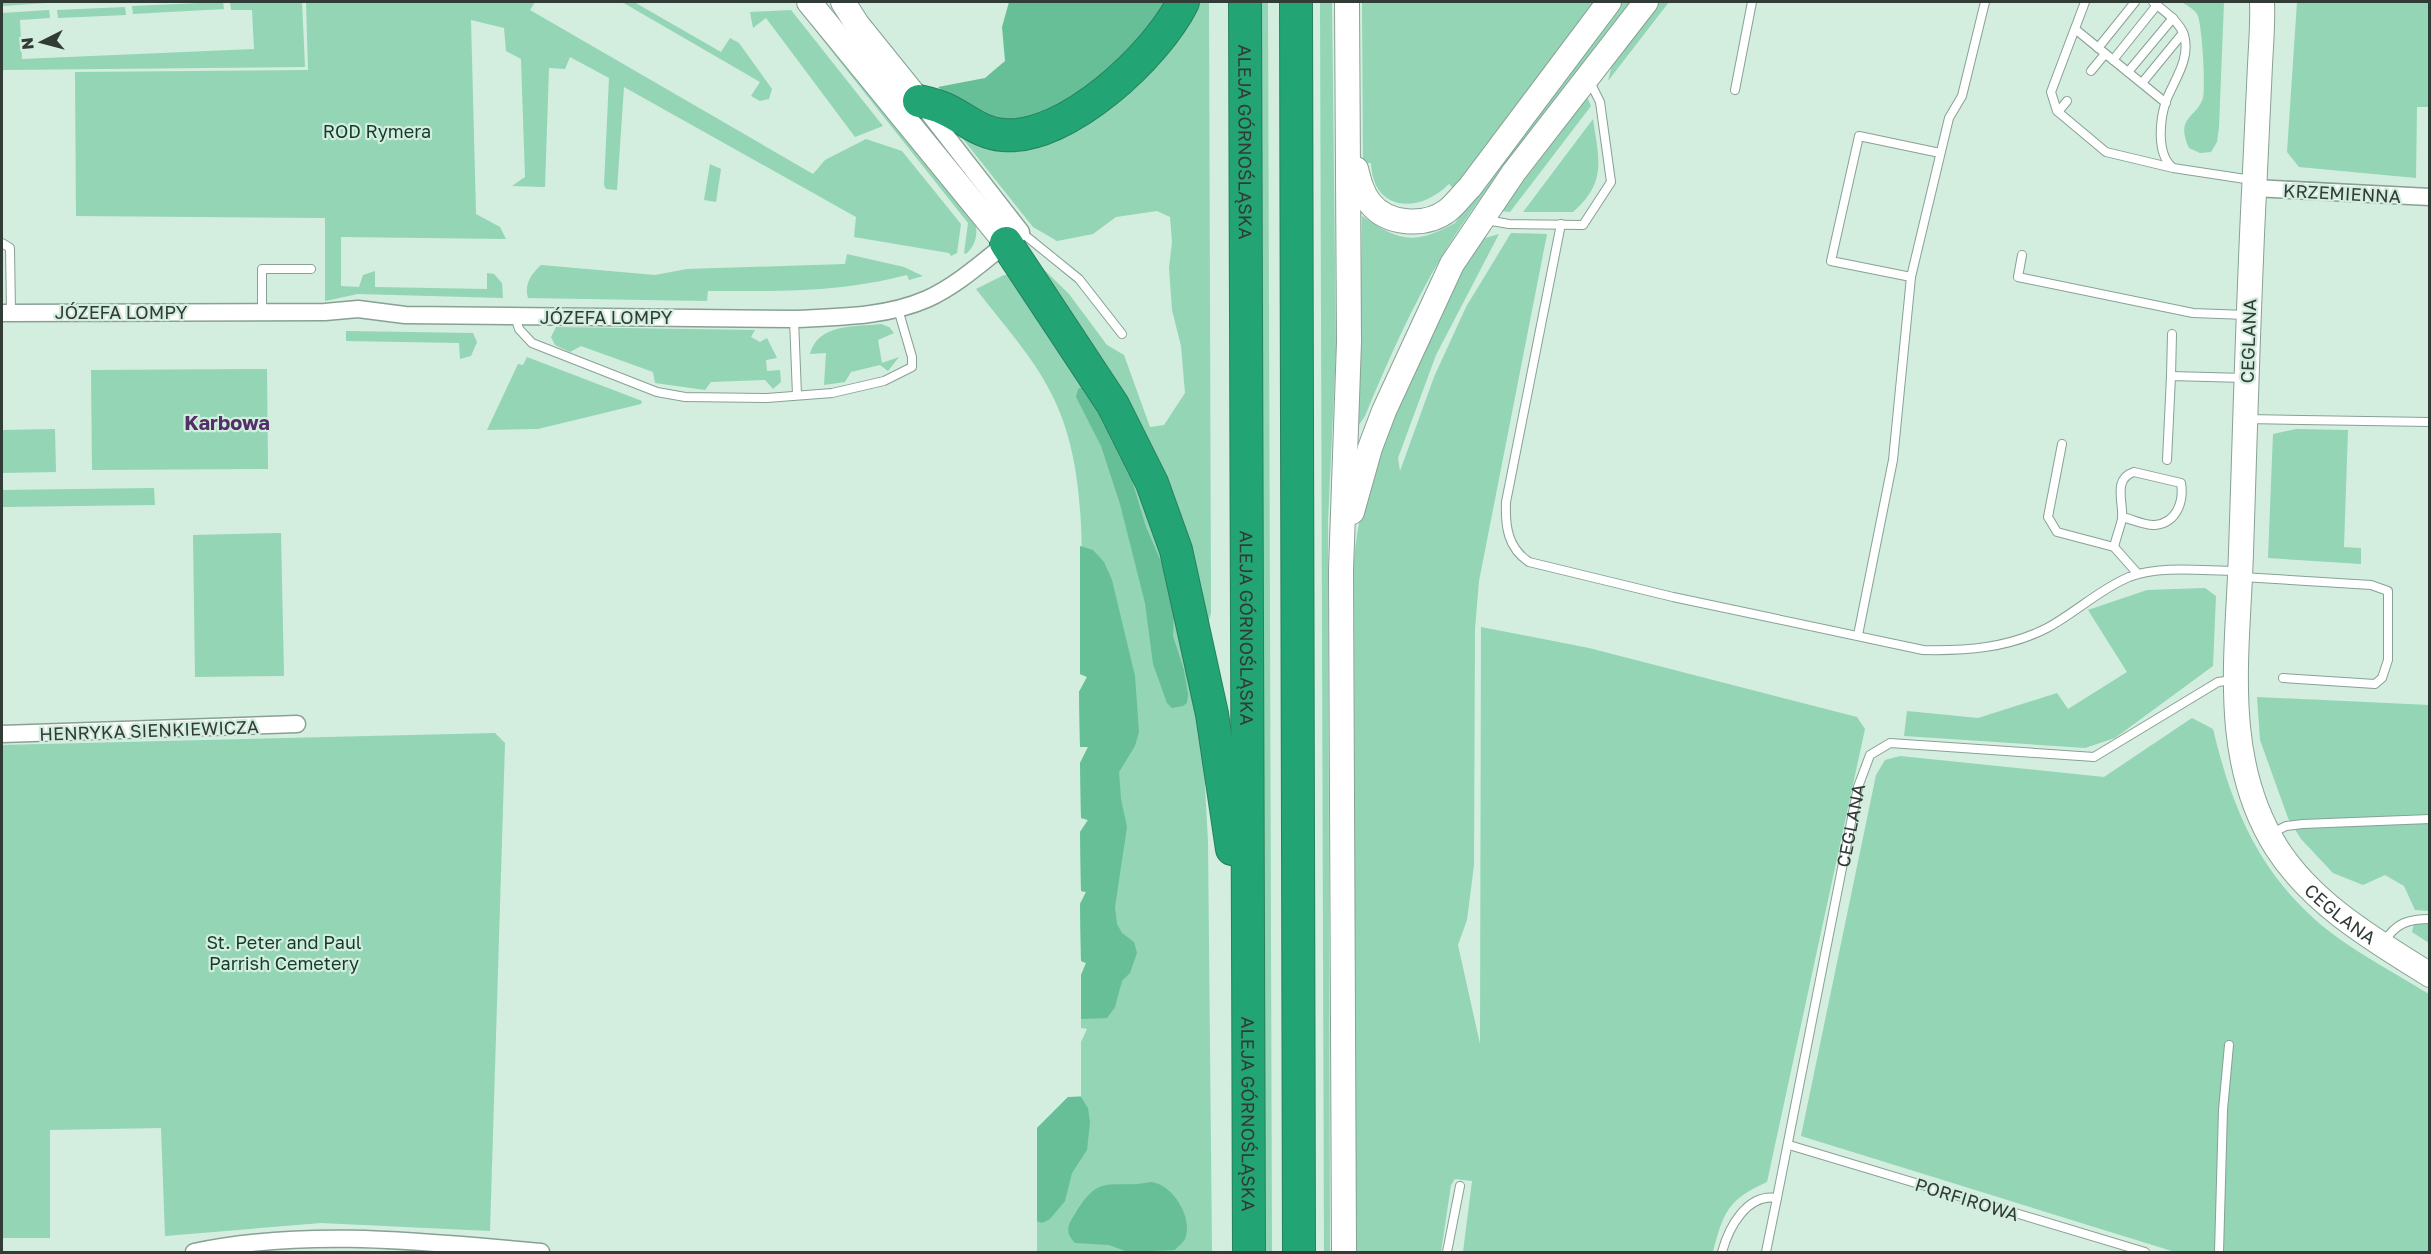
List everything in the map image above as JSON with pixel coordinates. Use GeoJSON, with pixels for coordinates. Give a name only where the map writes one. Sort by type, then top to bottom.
{"type":"FeatureCollection","features":[{"type":"Feature","properties":{"kind":"highway"},"geometry":{"type":"LineString","coordinates":[[919,101],[945,109],[987,132],[1013,135],[1043,129],[1080,111],[1125,74],[1164,30],[1183,2]]}},
{"type":"Feature","properties":{"kind":"highway","name":"ALEJA GÓRNOŚLĄSKA"},"geometry":{"type":"LineString","coordinates":[[1245,2],[1249,1252]]}},
{"type":"Feature","properties":{"kind":"highway"},"geometry":{"type":"LineString","coordinates":[[1296,2],[1299,1252]]}},
{"type":"Feature","properties":{"kind":"highway"},"geometry":{"type":"LineString","coordinates":[[1014,238],[1113,405],[1152,483],[1176,550],[1212,714],[1248,960]]}},
{"type":"Feature","properties":{"kind":"street"},"geometry":{"type":"LineString","coordinates":[[809,2],[1014,238]]}},
{"type":"Feature","properties":{"kind":"street"},"geometry":{"type":"LineString","coordinates":[[843,2],[857,13],[1014,238]]}},
{"type":"Feature","properties":{"kind":"street"},"geometry":{"type":"LineString","coordinates":[[1344,1252],[1341,570],[1349,342],[1347,2]]}},
{"type":"Feature","properties":{"kind":"street"},"geometry":{"type":"LineString","coordinates":[[1349,143],[1363,193],[1371,206],[1394,219],[1405,221],[1433,218],[1447,211],[1470,187],[1609,2]]}},
{"type":"Feature","properties":{"kind":"street"},"geometry":{"type":"LineString","coordinates":[[1341,570],[1360,479],[1384,411],[1414,341],[1452,264],[1481,220],[1646,2]]}},
{"type":"Feature","properties":{"kind":"street","name":"CEGLANA"},"geometry":{"type":"LineString","coordinates":[[2262,2],[2236,680],[2241,762],[2257,810],[2270,835],[2302,881],[2328,905],[2382,945],[2430,975]]}},
{"type":"Feature","properties":{"kind":"street","name":"KRZEMIENNA"},"geometry":{"type":"LineString","coordinates":[[2254,184],[2430,197]]}},
{"type":"Feature","properties":{"kind":"street","name":"JÓZEFA LOMPY"},"geometry":{"type":"LineString","coordinates":[[6,313],[358,309],[405,315],[794,319],[850,316],[898,309],[941,292],[1014,238]]}},
{"type":"Feature","properties":{"kind":"street","name":"HENRYKA SIENKIEWICZA"},"geometry":{"type":"LineString","coordinates":[[2,734],[297,724]]}},
{"type":"Feature","properties":{"kind":"street"},"geometry":{"type":"LineString","coordinates":[[194,1252],[277,1241],[541,1252]]}},
{"type":"Feature","properties":{"kind":"lane"},"geometry":{"type":"LineString","coordinates":[[1734,90],[1752,2]]}},
{"type":"Feature","properties":{"kind":"lane"},"geometry":{"type":"LineString","coordinates":[[1858,635],[1893,460],[1911,277],[1948,118],[1962,96],[1985,2]]}},
{"type":"Feature","properties":{"kind":"lane"},"geometry":{"type":"LineString","coordinates":[[2085,2],[2051,92],[2058,112],[2106,152],[2254,184]]}},
{"type":"Feature","properties":{"kind":"lane"},"geometry":{"type":"LineString","coordinates":[[2098,48],[2135,2]]}},
{"type":"Feature","properties":{"kind":"lane"},"geometry":{"type":"LineString","coordinates":[[2113,60],[2155,3],[2173,18],[2183,33],[2185,43],[2183,64],[2166,103],[2163,118],[2163,149],[2167,163],[2173,168]]}},
{"type":"Feature","properties":{"kind":"lane"},"geometry":{"type":"LineString","coordinates":[[2128,72],[2173,18]]}},
{"type":"Feature","properties":{"kind":"lane"},"geometry":{"type":"LineString","coordinates":[[2075,29],[2166,103]]}},
{"type":"Feature","properties":{"kind":"lane"},"geometry":{"type":"LineString","coordinates":[[2142,83],[2183,33]]}},
{"type":"Feature","properties":{"kind":"lane"},"geometry":{"type":"LineString","coordinates":[[2091,71],[2105,54]]}},
{"type":"Feature","properties":{"kind":"lane"},"geometry":{"type":"LineString","coordinates":[[1481,220],[1509,224],[1583,225],[1611,182],[1600,102],[1588,77]]}},
{"type":"Feature","properties":{"kind":"lane"},"geometry":{"type":"LineString","coordinates":[[2058,112],[2067,101]]}},
{"type":"Feature","properties":{"kind":"lane"},"geometry":{"type":"LineString","coordinates":[[1911,277],[1831,261],[1859,136],[1940,153]]}},
{"type":"Feature","properties":{"kind":"lane"},"geometry":{"type":"LineString","coordinates":[[1561,224],[1506,502],[1505,520],[1516,553],[1529,562],[1673,597],[1923,650],[1963,651],[1997,646],[2047,628],[2127,578],[2158,571],[2241,574],[2371,585],[2388,591],[2388,660],[2382,678],[2375,684],[2283,678]]}},
{"type":"Feature","properties":{"kind":"lane"},"geometry":{"type":"LineString","coordinates":[[1014,238],[1079,279],[1122,334]]}},
{"type":"Feature","properties":{"kind":"lane"},"geometry":{"type":"LineString","coordinates":[[2,243],[10,248],[6,313]]}},
{"type":"Feature","properties":{"kind":"lane"},"geometry":{"type":"LineString","coordinates":[[2022,255],[2018,277],[2193,313],[2249,315]]}},
{"type":"Feature","properties":{"kind":"lane"},"geometry":{"type":"LineString","coordinates":[[262,311],[262,269],[311,269]]}},
{"type":"Feature","properties":{"kind":"lane"},"geometry":{"type":"LineString","coordinates":[[515,316],[519,329],[532,343],[657,392],[685,397],[798,395],[832,393],[884,381],[912,367],[912,357],[898,309]]}},
{"type":"Feature","properties":{"kind":"lane"},"geometry":{"type":"LineString","coordinates":[[794,319],[798,395]]}},
{"type":"Feature","properties":{"kind":"lane"},"geometry":{"type":"LineString","coordinates":[[2167,460],[2172,334]]}},
{"type":"Feature","properties":{"kind":"lane"},"geometry":{"type":"LineString","coordinates":[[2171,376],[2246,378]]}},
{"type":"Feature","properties":{"kind":"lane"},"geometry":{"type":"LineString","coordinates":[[2246,419],[2430,422]]}},
{"type":"Feature","properties":{"kind":"lane"},"geometry":{"type":"LineString","coordinates":[[2062,444],[2048,517],[2057,532],[2114,548],[2138,574]]}},
{"type":"Feature","properties":{"kind":"lane"},"geometry":{"type":"LineString","coordinates":[[2114,548],[2122,517],[2119,502],[2120,486],[2129,474],[2134,472],[2181,483],[2184,498],[2179,510],[2167,520],[2154,525],[2122,517]]}},
{"type":"Feature","properties":{"kind":"lane","name":"CEGLANA"},"geometry":{"type":"LineString","coordinates":[[1766,1252],[1858,787],[1870,755],[1890,743],[2094,757],[2218,682],[2236,680]]}},
{"type":"Feature","properties":{"kind":"lane"},"geometry":{"type":"LineString","coordinates":[[2270,835],[2286,826],[2303,824],[2430,819]]}},
{"type":"Feature","properties":{"kind":"lane"},"geometry":{"type":"LineString","coordinates":[[2382,945],[2391,932],[2406,920],[2430,919]]}},
{"type":"Feature","properties":{"kind":"lane"},"geometry":{"type":"LineString","coordinates":[[2219,1252],[2223,1110],[2229,1045]]}},
{"type":"Feature","properties":{"kind":"lane","name":"PORFIROWA"},"geometry":{"type":"LineString","coordinates":[[1789,1145],[2145,1252]]}},
{"type":"Feature","properties":{"kind":"lane"},"geometry":{"type":"LineString","coordinates":[[1447,1252],[1460,1186]]}},
{"type":"Feature","properties":{"kind":"lane"},"geometry":{"type":"LineString","coordinates":[[1722,1252],[1726,1238],[1744,1208],[1766,1196],[1777,1198]]}},
{"type":"Feature","properties":{"kind":"green space"},"geometry":{"type":"Polygon","coordinates":[[[2,2],[47,2],[47,3],[2,6],[2,2]]]}},
{"type":"Feature","properties":{"kind":"green space"},"geometry":{"type":"Polygon","coordinates":[[[223,2],[224,9],[133,14],[132,6],[223,2]]]}},
{"type":"Feature","properties":{"kind":"green space"},"geometry":{"type":"Polygon","coordinates":[[[230,2],[302,2],[305,67],[2,70],[2,13],[49,10],[50,18],[20,20],[22,59],[254,49],[252,10],[231,10],[230,2]]]}},
{"type":"Feature","properties":{"kind":"green space","name":"ROD Rymera"},"geometry":{"type":"Polygon","coordinates":[[[306,2],[535,2],[530,10],[813,174],[825,160],[866,139],[902,151],[961,224],[957,253],[951,256],[949,253],[854,237],[856,217],[624,87],[617,190],[606,189],[604,185],[609,78],[570,57],[565,69],[549,68],[545,187],[512,186],[525,177],[521,59],[506,51],[504,28],[471,20],[476,214],[500,227],[506,239],[341,237],[341,286],[359,287],[363,275],[375,271],[375,287],[487,289],[487,273],[494,274],[502,283],[503,298],[358,294],[325,301],[325,218],[76,216],[75,72],[308,70],[306,2]]]}},
{"type":"Feature","properties":{"kind":"green space"},"geometry":{"type":"Polygon","coordinates":[[[622,2],[634,2],[721,52],[730,38],[739,43],[772,89],[769,99],[760,101],[751,96],[760,82],[622,2]]]}},
{"type":"Feature","properties":{"kind":"green space"},"geometry":{"type":"Polygon","coordinates":[[[1009,2],[1169,2],[1136,45],[1097,81],[1063,106],[1007,124],[966,109],[938,87],[985,78],[1005,61],[1002,27],[1009,2]]]}},
{"type":"Feature","properties":{"kind":"green space"},"geometry":{"type":"Polygon","coordinates":[[[1196,2],[1209,2],[1211,613],[1208,624],[1109,372],[1072,314],[1025,251],[1069,294],[1107,345],[1124,355],[1150,427],[1164,425],[1185,393],[1181,346],[1172,310],[1169,268],[1172,242],[1170,217],[1157,211],[1116,217],[1093,234],[1057,241],[1033,227],[955,129],[1196,2]]]}},
{"type":"Feature","properties":{"kind":"green space"},"geometry":{"type":"Polygon","coordinates":[[[1260,2],[1268,2],[1272,1252],[1264,1252],[1260,2]]]}},
{"type":"Feature","properties":{"kind":"green space"},"geometry":{"type":"Polygon","coordinates":[[[1320,2],[1332,2],[1336,350],[1328,521],[1330,1252],[1324,1252],[1320,2]]]}},
{"type":"Feature","properties":{"kind":"green space"},"geometry":{"type":"Polygon","coordinates":[[[1362,2],[1598,2],[1454,189],[1449,184],[1437,194],[1424,200],[1400,203],[1389,199],[1380,191],[1374,179],[1371,163],[1363,163],[1362,2]]]}},
{"type":"Feature","properties":{"kind":"green space"},"geometry":{"type":"Polygon","coordinates":[[[1622,2],[1630,2],[1588,60],[1477,202],[1443,254],[1406,322],[1359,425],[1362,216],[1387,231],[1407,238],[1429,235],[1455,223],[1622,2]]]}},
{"type":"Feature","properties":{"kind":"green space"},"geometry":{"type":"Polygon","coordinates":[[[1659,2],[1669,2],[1608,81],[1612,65],[1659,2]]]}},
{"type":"Feature","properties":{"kind":"green space"},"geometry":{"type":"Polygon","coordinates":[[[2182,2],[2224,2],[2219,127],[2217,142],[2211,152],[2200,153],[2189,148],[2185,138],[2185,124],[2203,98],[2204,69],[2199,19],[2196,12],[2182,2]]]}},
{"type":"Feature","properties":{"kind":"green space"},"geometry":{"type":"Polygon","coordinates":[[[2297,2],[2429,2],[2429,107],[2417,107],[2416,178],[2299,167],[2287,152],[2297,2]]]}},
{"type":"Feature","properties":{"kind":"green space"},"geometry":{"type":"Polygon","coordinates":[[[125,7],[126,15],[58,18],[57,10],[125,7]]]}},
{"type":"Feature","properties":{"kind":"green space"},"geometry":{"type":"Polygon","coordinates":[[[791,10],[883,126],[855,137],[766,18],[753,28],[750,12],[791,10]]]}},
{"type":"Feature","properties":{"kind":"green space"},"geometry":{"type":"Polygon","coordinates":[[[799,10],[806,10],[974,220],[976,238],[966,254],[964,253],[968,223],[799,10]]]}},
{"type":"Feature","properties":{"kind":"green space"},"geometry":{"type":"Polygon","coordinates":[[[1587,97],[1591,106],[1510,212],[1501,211],[1587,97]]]}},
{"type":"Feature","properties":{"kind":"green space"},"geometry":{"type":"Polygon","coordinates":[[[1593,119],[1598,170],[1596,180],[1584,201],[1573,212],[1523,212],[1593,119]]]}},
{"type":"Feature","properties":{"kind":"green space"},"geometry":{"type":"Polygon","coordinates":[[[710,164],[721,169],[716,202],[704,200],[710,164]]]}},
{"type":"Feature","properties":{"kind":"green space"},"geometry":{"type":"Polygon","coordinates":[[[1511,233],[1547,234],[1479,581],[1475,629],[1474,865],[1467,920],[1458,945],[1480,1044],[1481,627],[1589,648],[1857,717],[1865,729],[1767,1182],[1735,1201],[1724,1217],[1713,1252],[1463,1252],[1472,1181],[1455,1179],[1451,1185],[1441,1252],[1356,1252],[1354,560],[1357,533],[1370,479],[1388,427],[1450,294],[1482,239],[1499,234],[1436,355],[1398,458],[1400,471],[1434,377],[1466,307],[1511,233]]]}},
{"type":"Feature","properties":{"kind":"green space"},"geometry":{"type":"Polygon","coordinates":[[[847,254],[904,267],[923,276],[909,280],[907,275],[856,285],[808,290],[708,291],[707,301],[528,298],[527,293],[529,280],[541,265],[655,275],[687,269],[845,264],[847,254]]]}},
{"type":"Feature","properties":{"kind":"green space"},"geometry":{"type":"Polygon","coordinates":[[[1004,275],[1010,275],[1028,289],[1135,473],[1182,613],[1204,766],[1208,842],[1212,1252],[1037,1252],[1037,1128],[1068,1097],[1081,1096],[1081,1042],[1087,1029],[1081,1028],[1081,975],[1086,963],[1081,961],[1080,904],[1086,892],[1081,891],[1080,832],[1088,820],[1081,818],[1080,763],[1088,747],[1080,747],[1079,692],[1087,677],[1080,674],[1081,530],[1079,494],[1073,458],[1064,424],[1043,379],[1026,352],[976,289],[1004,275]]]}},
{"type":"Feature","properties":{"kind":"green space"},"geometry":{"type":"Polygon","coordinates":[[[881,324],[889,327],[894,333],[878,340],[882,363],[899,357],[888,371],[880,365],[851,372],[845,382],[824,385],[826,353],[810,354],[814,344],[821,337],[839,328],[881,324]]]}},
{"type":"Feature","properties":{"kind":"green space"},"geometry":{"type":"Polygon","coordinates":[[[556,327],[755,330],[751,337],[760,342],[767,338],[777,358],[766,360],[767,371],[780,370],[781,382],[773,389],[765,380],[711,382],[705,390],[655,383],[653,372],[581,346],[570,352],[555,345],[551,337],[556,327]]]}},
{"type":"Feature","properties":{"kind":"green space"},"geometry":{"type":"Polygon","coordinates":[[[346,331],[473,333],[477,342],[471,356],[460,359],[459,343],[346,341],[346,331]]]}},
{"type":"Feature","properties":{"kind":"green space"},"geometry":{"type":"Polygon","coordinates":[[[527,357],[642,401],[641,404],[538,429],[487,430],[518,364],[523,365],[527,357]]]}},
{"type":"Feature","properties":{"kind":"green space"},"geometry":{"type":"Polygon","coordinates":[[[267,369],[268,469],[92,470],[91,370],[267,369]]]}},
{"type":"Feature","properties":{"kind":"green space"},"geometry":{"type":"Polygon","coordinates":[[[1083,387],[1098,411],[1131,477],[1146,527],[1166,573],[1174,611],[1173,636],[1184,670],[1188,694],[1187,703],[1183,706],[1172,708],[1167,703],[1153,664],[1145,603],[1120,504],[1101,446],[1076,397],[1078,389],[1083,387]]]}},
{"type":"Feature","properties":{"kind":"green space"},"geometry":{"type":"Polygon","coordinates":[[[55,429],[56,472],[2,473],[2,430],[55,429]]]}},
{"type":"Feature","properties":{"kind":"green space"},"geometry":{"type":"Polygon","coordinates":[[[2296,429],[2348,430],[2344,547],[2361,548],[2361,564],[2268,558],[2273,434],[2296,429]]]}},
{"type":"Feature","properties":{"kind":"green space"},"geometry":{"type":"Polygon","coordinates":[[[154,488],[155,505],[2,507],[2,490],[154,488]]]}},
{"type":"Feature","properties":{"kind":"green space"},"geometry":{"type":"Polygon","coordinates":[[[281,533],[284,676],[195,677],[193,535],[281,533]]]}},
{"type":"Feature","properties":{"kind":"green space"},"geometry":{"type":"Polygon","coordinates":[[[1080,546],[1093,550],[1104,562],[1112,580],[1135,676],[1139,732],[1135,746],[1119,772],[1121,799],[1127,827],[1115,907],[1117,924],[1122,933],[1134,942],[1137,953],[1130,973],[1122,981],[1115,1007],[1107,1018],[1081,1019],[1081,975],[1086,963],[1081,961],[1080,904],[1086,892],[1081,891],[1080,832],[1088,820],[1081,818],[1080,763],[1088,747],[1080,747],[1079,692],[1087,677],[1080,674],[1080,546]]]}},
{"type":"Feature","properties":{"kind":"green space"},"geometry":{"type":"Polygon","coordinates":[[[2205,588],[2216,596],[2213,666],[2115,738],[2085,748],[1904,736],[1907,711],[1978,718],[2057,693],[2068,709],[2127,672],[2088,610],[2147,590],[2205,588]]]}},
{"type":"Feature","properties":{"kind":"green space"},"geometry":{"type":"Polygon","coordinates":[[[2257,697],[2429,705],[2429,911],[2415,910],[2404,886],[2385,875],[2363,885],[2333,873],[2301,839],[2288,818],[2260,740],[2257,697]]]}},
{"type":"Feature","properties":{"kind":"green space"},"geometry":{"type":"Polygon","coordinates":[[[2192,718],[2213,729],[2236,805],[2259,851],[2289,893],[2335,936],[2429,994],[2429,1252],[2175,1252],[1801,1136],[1876,775],[1885,760],[1900,756],[2104,777],[2192,718]]]}},
{"type":"Feature","properties":{"kind":"green space","name":"St. Peter and Paul Parrish Cemetery"},"geometry":{"type":"Polygon","coordinates":[[[495,733],[505,743],[490,1231],[321,1223],[165,1236],[161,1128],[50,1130],[50,1238],[2,1238],[2,745],[495,733]]]}},
{"type":"Feature","properties":{"kind":"green space"},"geometry":{"type":"Polygon","coordinates":[[[2414,923],[2429,923],[2429,943],[2412,932],[2414,923]]]}},
{"type":"Feature","properties":{"kind":"green space"},"geometry":{"type":"Polygon","coordinates":[[[1068,1097],[1081,1097],[1088,1108],[1090,1122],[1087,1150],[1072,1173],[1065,1201],[1050,1219],[1042,1223],[1037,1221],[1037,1128],[1068,1097]]]}},
{"type":"Feature","properties":{"kind":"green space"},"geometry":{"type":"Polygon","coordinates":[[[1151,1182],[1167,1189],[1180,1204],[1184,1213],[1187,1231],[1184,1240],[1175,1250],[1128,1252],[1109,1245],[1075,1243],[1068,1232],[1070,1222],[1092,1192],[1107,1185],[1151,1182]]]}},
{"type":"Feature","properties":{"kind":"district","name":"Karbowa"},"geometry":{"type":"Point","coordinates":[227,422]}}]}
